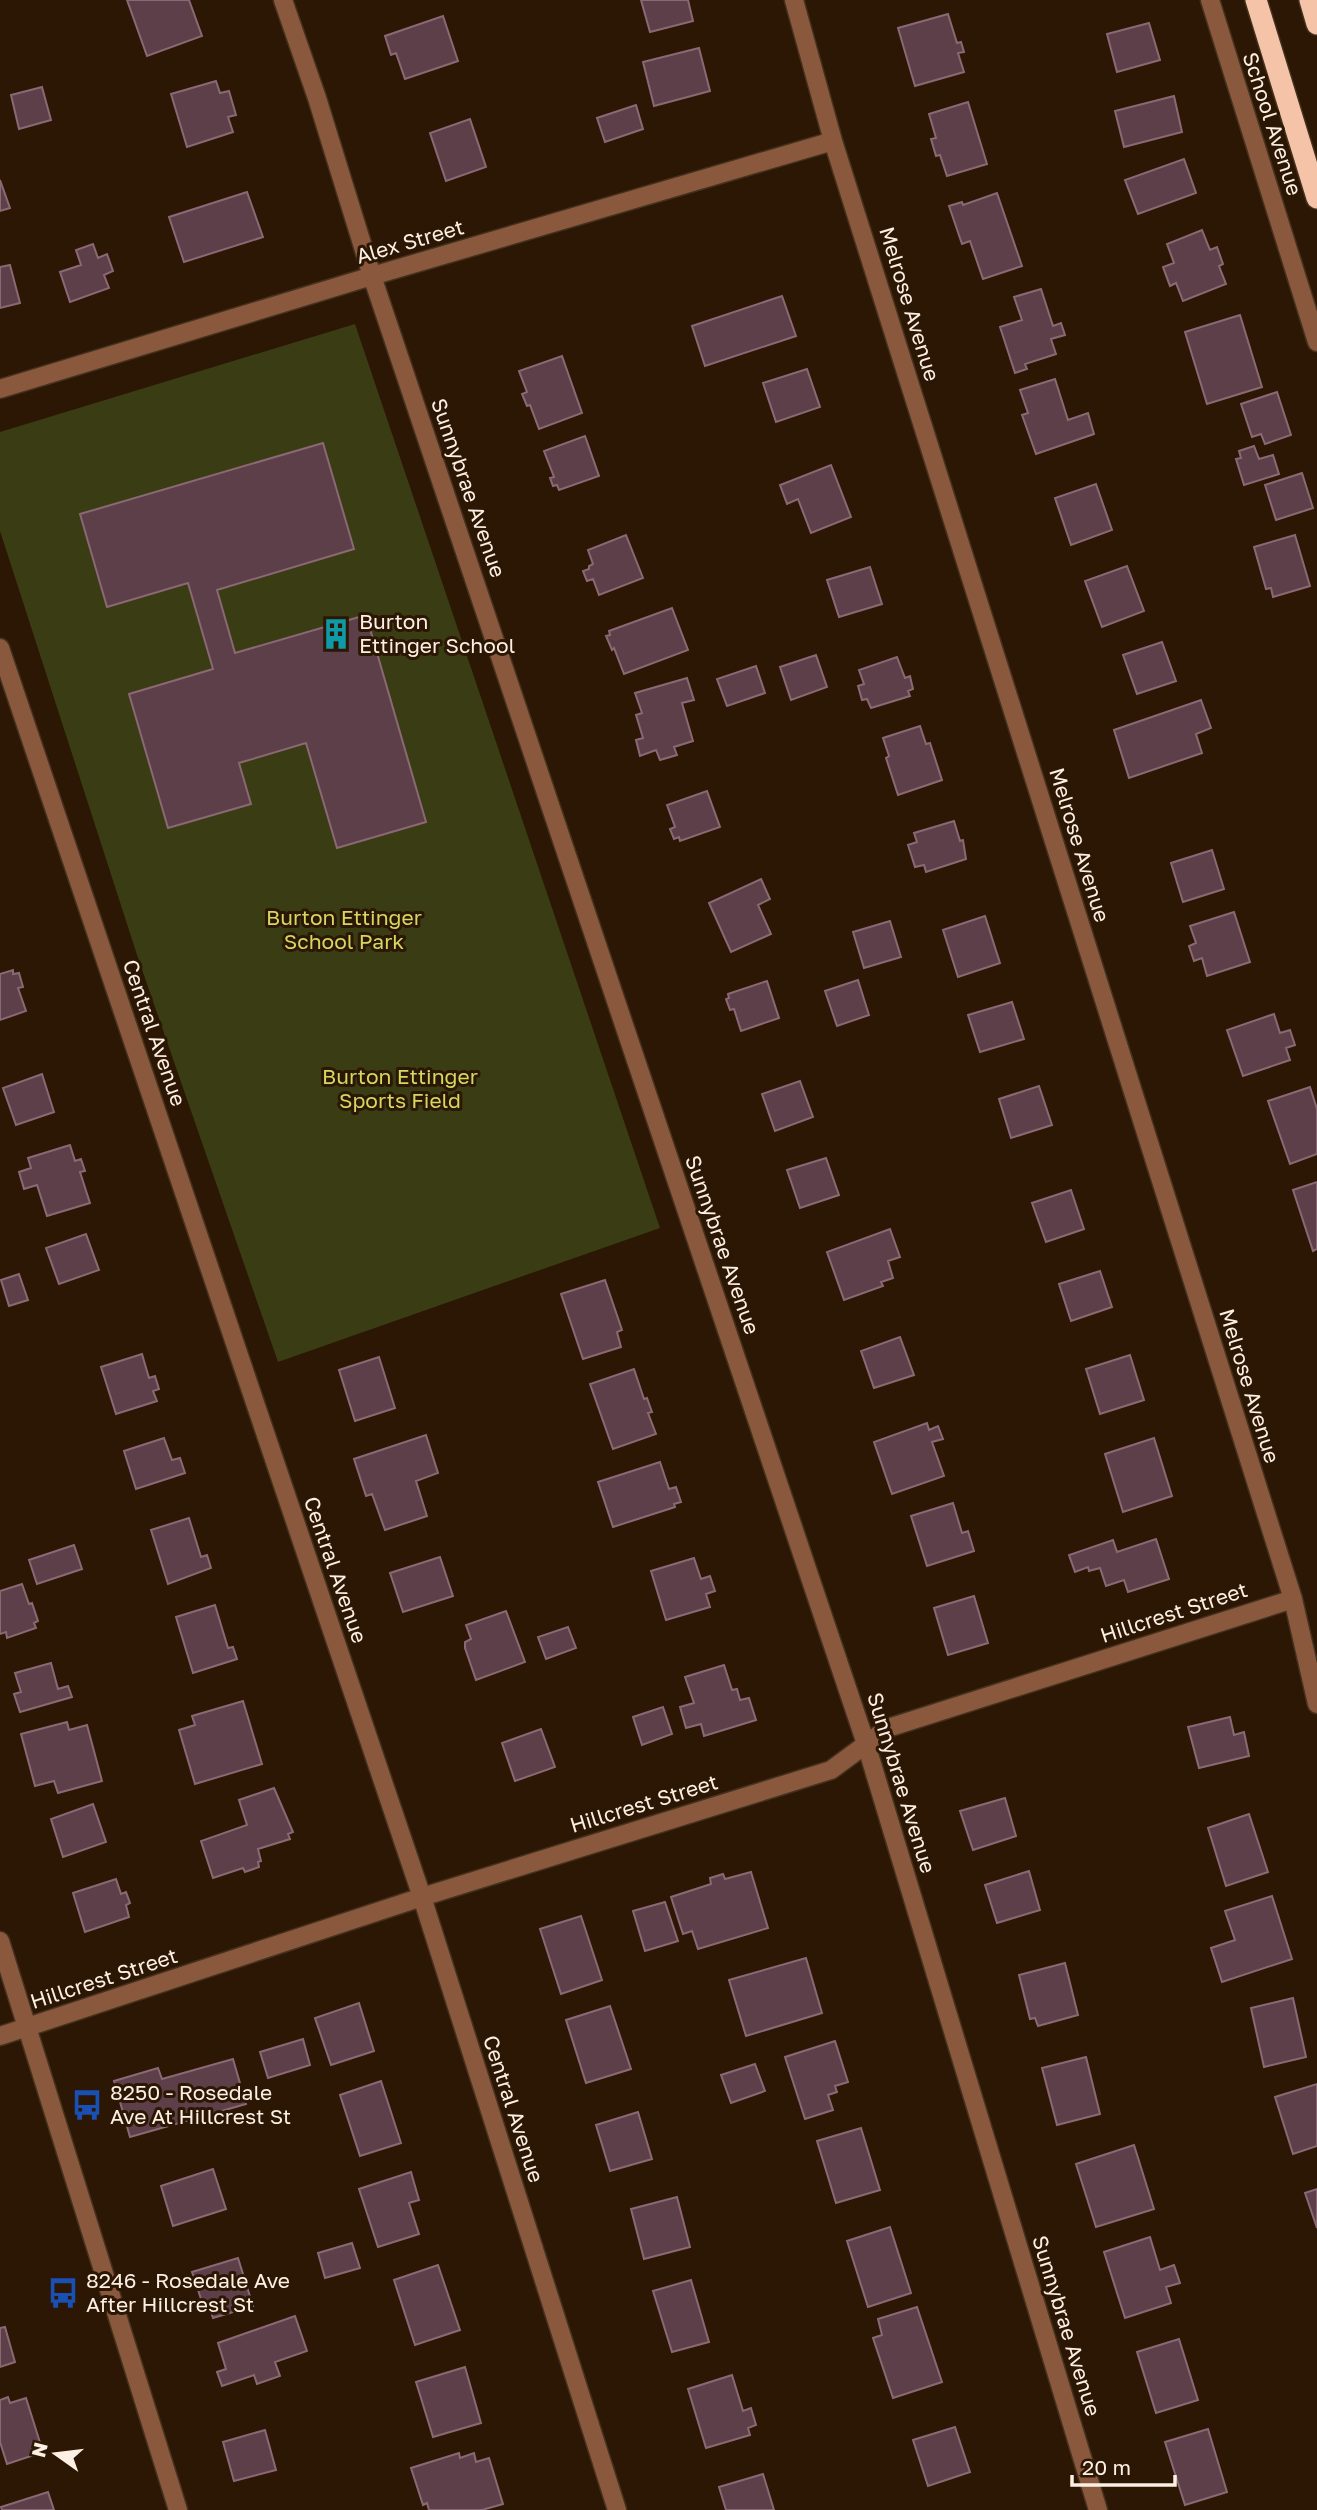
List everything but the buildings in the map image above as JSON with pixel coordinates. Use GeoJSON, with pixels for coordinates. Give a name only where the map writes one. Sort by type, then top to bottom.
{"type":"FeatureCollection","features":[{"type":"Feature","properties":{"kind":"highway"},"geometry":{"type":"LineString","coordinates":[[1256,0],[1317,198]]}},
{"type":"Feature","properties":{"kind":"highway"},"geometry":{"type":"LineString","coordinates":[[1310,0],[1317,24]]}},
{"type":"Feature","properties":{"kind":"street","name":"Sunnybrae Avenue"},"geometry":{"type":"LineString","coordinates":[[283,0],[317,98],[372,276],[866,1744],[1098,2510]]}},
{"type":"Feature","properties":{"kind":"street","name":"Melrose Avenue"},"geometry":{"type":"LineString","coordinates":[[793,0],[834,141],[1293,1599],[1317,1704]]}},
{"type":"Feature","properties":{"kind":"street","name":"School Avenue"},"geometry":{"type":"LineString","coordinates":[[1210,0],[1317,342]]}},
{"type":"Feature","properties":{"kind":"street","name":"Alex Street"},"geometry":{"type":"LineString","coordinates":[[0,389],[372,276],[834,141]]}},
{"type":"Feature","properties":{"kind":"street","name":"Central Avenue"},"geometry":{"type":"LineString","coordinates":[[0,648],[422,1898],[617,2510]]}},
{"type":"Feature","properties":{"kind":"street","name":"Hillcrest Street"},"geometry":{"type":"LineString","coordinates":[[0,2036],[422,1898],[831,1770],[888,1728],[1293,1599]]}},
{"type":"Feature","properties":{"kind":"street"},"geometry":{"type":"LineString","coordinates":[[0,1941],[178,2510]]}},
{"type":"Feature","properties":{"kind":"green space","name":"Burton Ettinger School Park"},"geometry":{"type":"Polygon","coordinates":[[[355,324],[660,1228],[278,1362],[138,958],[0,531],[0,432],[355,324]]]}},
{"type":"Feature","properties":{"kind":"place","name":"Burton Ettinger School"},"geometry":{"type":"Point","coordinates":[336,634]}},
{"type":"Feature","properties":{"kind":"place","name":"8250 - Rosedale Ave At Hillcrest St"},"geometry":{"type":"Point","coordinates":[87,2105]}},
{"type":"Feature","properties":{"kind":"place","name":"8246 - Rosedale Ave After Hillcrest St"},"geometry":{"type":"Point","coordinates":[63,2293]}},
{"type":"Feature","properties":{"kind":"park label","name":"Burton Ettinger Sports Field"},"geometry":{"type":"Point","coordinates":[400,1089]}}]}
